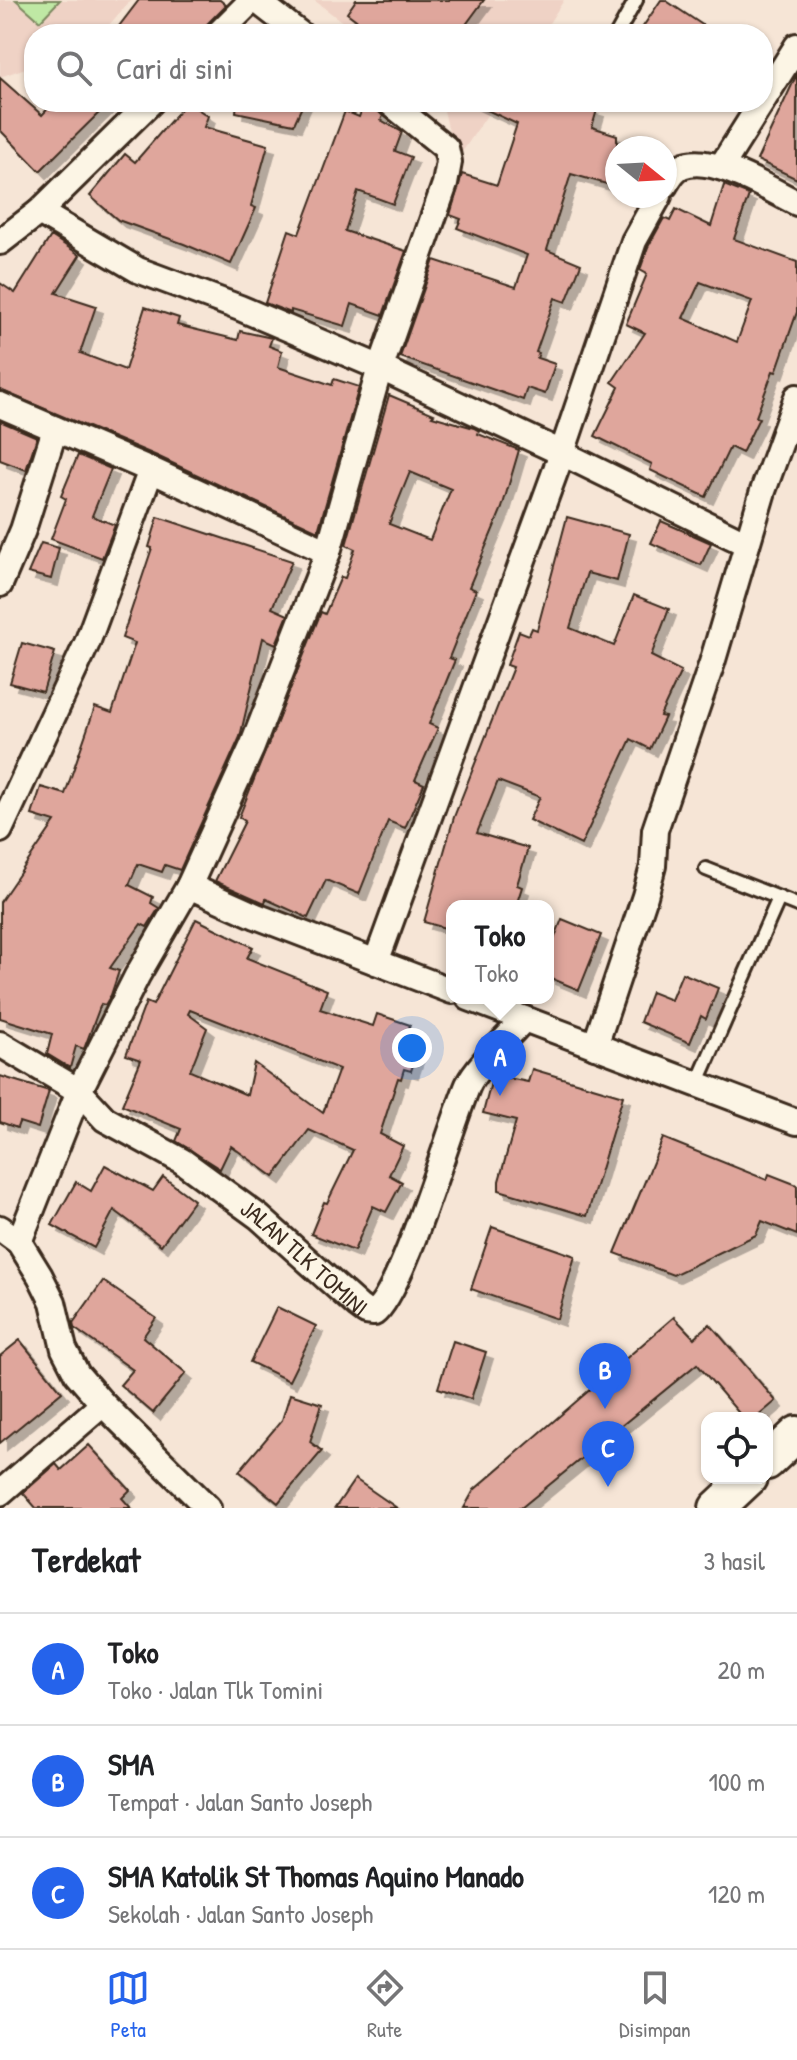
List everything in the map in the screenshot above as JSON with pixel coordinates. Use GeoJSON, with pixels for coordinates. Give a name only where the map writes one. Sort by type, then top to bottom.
{"type":"FeatureCollection","features":[{"type":"Feature","properties":{"kind":"main road"},"geometry":{"type":"LineString","coordinates":[[773,1456],[797,1434]]}},
{"type":"Feature","properties":{"kind":"main road"},"geometry":{"type":"LineString","coordinates":[[717,1508],[743,1484]]}},
{"type":"Feature","properties":{"kind":"street"},"geometry":{"type":"LineString","coordinates":[[229,24],[254,0],[286,24]]}},
{"type":"Feature","properties":{"kind":"street"},"geometry":{"type":"LineString","coordinates":[[773,84],[797,46]]}},
{"type":"Feature","properties":{"kind":"street"},"geometry":{"type":"LineString","coordinates":[[0,242],[39,212],[141,112]]}},
{"type":"Feature","properties":{"kind":"street"},"geometry":{"type":"LineString","coordinates":[[208,1508],[77,1374],[64,1349],[53,1302],[10,1235],[137,976],[189,886],[252,747],[328,552],[381,368],[445,184],[449,162],[441,141],[402,112]]}},
{"type":"Feature","properties":{"kind":"street"},"geometry":{"type":"LineString","coordinates":[[721,167],[755,112]]}},
{"type":"Feature","properties":{"kind":"street"},"geometry":{"type":"LineString","coordinates":[[677,169],[692,163],[721,167],[797,203]]}},
{"type":"Feature","properties":{"kind":"street"},"geometry":{"type":"LineString","coordinates":[[376,962],[562,453],[634,241],[652,208]]}},
{"type":"Feature","properties":{"kind":"street"},"geometry":{"type":"LineString","coordinates":[[39,212],[138,270],[240,308],[381,368],[747,544]]}},
{"type":"Feature","properties":{"kind":"street"},"geometry":{"type":"LineString","coordinates":[[595,1046],[653,866],[655,830],[797,397]]}},
{"type":"Feature","properties":{"kind":"street"},"geometry":{"type":"LineString","coordinates":[[0,405],[151,470],[328,552]]}},
{"type":"Feature","properties":{"kind":"street"},"geometry":{"type":"LineString","coordinates":[[0,584],[23,530],[55,429]]}},
{"type":"Feature","properties":{"kind":"street"},"geometry":{"type":"LineString","coordinates":[[0,830],[87,643],[151,470]]}},
{"type":"Feature","properties":{"kind":"street"},"geometry":{"type":"LineString","coordinates":[[189,886],[256,916],[446,989]]}},
{"type":"Feature","properties":{"kind":"street"},"geometry":{"type":"LineString","coordinates":[[485,1004],[797,1122]]}},
{"type":"Feature","properties":{"kind":"street","name":"JALAN TLK TOMINI"},"geometry":{"type":"LineString","coordinates":[[79,1091],[105,1119],[182,1161],[259,1217],[358,1306],[374,1313],[388,1298],[411,1242],[469,1081],[524,1019]]}},
{"type":"Feature","properties":{"kind":"street"},"geometry":{"type":"LineString","coordinates":[[0,1044],[79,1091]]}},
{"type":"Feature","properties":{"kind":"street"},"geometry":{"type":"LineString","coordinates":[[0,1493],[103,1404]]}},
{"type":"Feature","properties":{"kind":"lane"},"geometry":{"type":"LineString","coordinates":[[623,24],[636,0]]}},
{"type":"Feature","properties":{"kind":"lane"},"geometry":{"type":"LineString","coordinates":[[706,869],[797,905]]}},
{"type":"Feature","properties":{"kind":"lane"},"geometry":{"type":"LineString","coordinates":[[697,1084],[779,898]]}},
{"type":"Feature","properties":{"kind":"shaded area"},"geometry":{"type":"Polygon","coordinates":[[[0,0],[131,0],[110,24],[24,24],[24,69],[0,77],[0,0]]]}},
{"type":"Feature","properties":{"kind":"shaded area"},"geometry":{"type":"Polygon","coordinates":[[[314,0],[564,0],[548,24],[345,24],[314,0]]]}},
{"type":"Feature","properties":{"kind":"shaded area"},"geometry":{"type":"Polygon","coordinates":[[[444,112],[489,112],[456,161],[444,112]]]}},
{"type":"Feature","properties":{"kind":"green space"},"geometry":{"type":"Polygon","coordinates":[[[16,0],[60,0],[40,21],[16,0]]]}},
{"type":"Feature","properties":{"kind":"building"},"geometry":{"type":"Polygon","coordinates":[[[139,0],[220,0],[226,5],[207,24],[121,24],[139,0]]]}},
{"type":"Feature","properties":{"kind":"building"},"geometry":{"type":"Polygon","coordinates":[[[356,0],[484,0],[466,24],[362,24],[347,13],[356,0]]]}},
{"type":"Feature","properties":{"kind":"building"},"geometry":{"type":"Polygon","coordinates":[[[661,0],[665,0],[701,24],[645,24],[661,0]]]}},
{"type":"Feature","properties":{"kind":"building"},"geometry":{"type":"Polygon","coordinates":[[[797,74],[797,179],[757,160],[797,74]]]}},
{"type":"Feature","properties":{"kind":"building"},"geometry":{"type":"Polygon","coordinates":[[[0,78],[24,99],[24,112],[42,115],[45,112],[100,112],[40,171],[0,130],[0,78]]]}},
{"type":"Feature","properties":{"kind":"building"},"geometry":{"type":"Polygon","coordinates":[[[178,112],[202,112],[208,116],[204,127],[268,145],[251,206],[256,208],[231,264],[118,220],[90,196],[125,154],[135,162],[178,112]]]}},
{"type":"Feature","properties":{"kind":"building"},"geometry":{"type":"Polygon","coordinates":[[[236,112],[299,112],[294,124],[236,112]]]}},
{"type":"Feature","properties":{"kind":"building"},"geometry":{"type":"Polygon","coordinates":[[[345,112],[359,117],[361,112],[379,112],[383,116],[381,120],[402,132],[395,151],[411,157],[393,204],[358,191],[345,231],[406,251],[383,315],[352,304],[345,326],[291,310],[291,313],[265,303],[289,230],[299,234],[345,112]]]}},
{"type":"Feature","properties":{"kind":"building"},"geometry":{"type":"Polygon","coordinates":[[[491,112],[596,112],[592,127],[617,135],[605,136],[605,184],[571,174],[547,250],[581,264],[566,302],[555,298],[536,352],[539,353],[537,358],[555,364],[545,394],[527,388],[523,400],[400,357],[434,260],[516,287],[527,255],[457,228],[461,219],[450,215],[462,174],[497,185],[517,124],[491,112]]]}},
{"type":"Feature","properties":{"kind":"building"},"geometry":{"type":"Polygon","coordinates":[[[724,185],[749,195],[734,239],[797,262],[797,312],[756,417],[759,418],[742,453],[730,447],[706,497],[650,470],[652,464],[595,436],[619,387],[612,382],[645,333],[626,324],[647,274],[640,270],[648,247],[664,218],[670,221],[676,209],[711,226],[724,185]],[[700,282],[683,318],[737,342],[752,301],[700,282]]]}},
{"type":"Feature","properties":{"kind":"building"},"geometry":{"type":"Polygon","coordinates":[[[51,236],[80,255],[56,293],[96,306],[80,353],[125,370],[145,307],[179,318],[177,325],[238,340],[240,331],[272,338],[269,346],[282,351],[278,367],[332,385],[334,379],[359,387],[318,531],[157,456],[0,390],[0,283],[15,293],[51,236]]]}},
{"type":"Feature","properties":{"kind":"building"},"geometry":{"type":"Polygon","coordinates":[[[389,395],[434,414],[432,416],[474,428],[479,431],[478,434],[519,450],[502,508],[469,587],[476,590],[449,658],[455,660],[429,724],[438,728],[415,780],[424,784],[405,828],[388,821],[359,894],[326,880],[308,918],[215,881],[245,821],[239,817],[321,612],[325,614],[341,577],[345,578],[355,549],[346,545],[389,395]],[[410,472],[389,524],[430,540],[451,489],[410,472]]]}},
{"type":"Feature","properties":{"kind":"building"},"geometry":{"type":"Polygon","coordinates":[[[0,421],[37,437],[26,470],[0,460],[0,421]]]}},
{"type":"Feature","properties":{"kind":"building"},"geometry":{"type":"Polygon","coordinates":[[[78,455],[111,469],[92,516],[115,525],[102,558],[51,539],[66,499],[61,496],[78,455]]]}},
{"type":"Feature","properties":{"kind":"building"},"geometry":{"type":"Polygon","coordinates":[[[158,517],[292,561],[272,608],[288,615],[276,644],[263,638],[240,737],[180,870],[165,865],[162,872],[138,864],[129,885],[153,897],[151,903],[159,908],[147,927],[141,924],[110,968],[119,971],[111,995],[105,1005],[101,1004],[84,1049],[76,1046],[70,1068],[47,1054],[52,1034],[0,1018],[0,902],[55,822],[32,815],[41,787],[65,794],[95,707],[112,713],[135,643],[122,638],[152,548],[149,547],[158,517]]]}},
{"type":"Feature","properties":{"kind":"building"},"geometry":{"type":"Polygon","coordinates":[[[567,517],[629,534],[617,581],[587,573],[570,628],[614,646],[634,595],[669,609],[651,656],[681,671],[660,716],[665,717],[650,749],[631,739],[581,845],[529,820],[540,797],[498,781],[477,833],[528,848],[517,885],[522,887],[518,900],[446,900],[446,928],[424,922],[454,817],[513,667],[507,665],[519,631],[529,635],[532,628],[537,630],[567,517]]]}},
{"type":"Feature","properties":{"kind":"building"},"geometry":{"type":"Polygon","coordinates":[[[661,521],[711,543],[701,565],[651,543],[661,521]]]}},
{"type":"Feature","properties":{"kind":"building"},"geometry":{"type":"Polygon","coordinates":[[[41,543],[59,548],[51,579],[28,573],[41,543]]]}},
{"type":"Feature","properties":{"kind":"building"},"geometry":{"type":"Polygon","coordinates":[[[22,643],[55,652],[43,692],[10,683],[22,643]]]}},
{"type":"Feature","properties":{"kind":"building"},"geometry":{"type":"Polygon","coordinates":[[[196,919],[253,947],[247,958],[327,990],[320,1009],[373,1026],[377,1014],[410,1025],[406,1037],[421,1042],[411,1071],[404,1069],[401,1079],[398,1078],[380,1134],[403,1146],[389,1175],[402,1182],[386,1212],[373,1206],[354,1251],[311,1234],[324,1202],[327,1203],[353,1150],[309,1130],[274,1177],[231,1146],[220,1169],[176,1141],[181,1129],[122,1105],[141,1060],[126,1055],[146,1002],[153,1005],[196,919]],[[190,1010],[188,1014],[207,1028],[190,1071],[247,1095],[254,1063],[323,1113],[339,1069],[190,1010]]]}},
{"type":"Feature","properties":{"kind":"building"},"geometry":{"type":"Polygon","coordinates":[[[562,919],[601,935],[579,990],[554,980],[554,940],[562,919]]]}},
{"type":"Feature","properties":{"kind":"building"},"geometry":{"type":"Polygon","coordinates":[[[682,973],[718,988],[706,1019],[701,1016],[690,1043],[640,1022],[651,992],[671,1000],[682,973]]]}},
{"type":"Feature","properties":{"kind":"building"},"geometry":{"type":"Polygon","coordinates":[[[532,1069],[623,1096],[587,1216],[499,1190],[516,1121],[483,1113],[493,1075],[528,1082],[532,1069]]]}},
{"type":"Feature","properties":{"kind":"building"},"geometry":{"type":"Polygon","coordinates":[[[0,1076],[49,1091],[38,1128],[19,1122],[17,1128],[0,1122],[0,1076]]]}},
{"type":"Feature","properties":{"kind":"building"},"geometry":{"type":"Polygon","coordinates":[[[663,1138],[767,1180],[769,1174],[797,1185],[797,1235],[762,1221],[756,1235],[673,1275],[615,1253],[663,1138]]]}},
{"type":"Feature","properties":{"kind":"building"},"geometry":{"type":"Polygon","coordinates":[[[105,1165],[153,1191],[163,1177],[194,1200],[161,1245],[114,1210],[94,1248],[52,1225],[76,1182],[91,1191],[105,1165]]]}},
{"type":"Feature","properties":{"kind":"building"},"geometry":{"type":"Polygon","coordinates":[[[492,1227],[575,1256],[557,1319],[471,1289],[492,1227]]]}},
{"type":"Feature","properties":{"kind":"building"},"geometry":{"type":"Polygon","coordinates":[[[103,1281],[156,1318],[143,1337],[186,1373],[153,1413],[120,1385],[133,1370],[74,1328],[73,1323],[103,1281]]]}},
{"type":"Feature","properties":{"kind":"building"},"geometry":{"type":"Polygon","coordinates":[[[277,1307],[316,1326],[289,1381],[250,1362],[277,1307]]]}},
{"type":"Feature","properties":{"kind":"building"},"geometry":{"type":"Polygon","coordinates":[[[674,1317],[694,1338],[710,1324],[776,1401],[763,1412],[738,1412],[697,1364],[521,1508],[464,1508],[474,1490],[674,1317]]]}},
{"type":"Feature","properties":{"kind":"building"},"geometry":{"type":"Polygon","coordinates":[[[20,1340],[62,1392],[0,1443],[0,1356],[20,1340]]]}},
{"type":"Feature","properties":{"kind":"building"},"geometry":{"type":"Polygon","coordinates":[[[453,1341],[486,1352],[471,1399],[438,1388],[453,1341]]]}},
{"type":"Feature","properties":{"kind":"building"},"geometry":{"type":"Polygon","coordinates":[[[290,1394],[322,1404],[310,1442],[322,1451],[278,1503],[239,1471],[282,1420],[290,1394]]]}},
{"type":"Feature","properties":{"kind":"building"},"geometry":{"type":"Polygon","coordinates":[[[89,1445],[130,1490],[122,1498],[131,1508],[36,1508],[23,1493],[56,1464],[61,1470],[89,1445]]]}},
{"type":"Feature","properties":{"kind":"building"},"geometry":{"type":"Polygon","coordinates":[[[355,1479],[397,1508],[335,1508],[355,1479]]]}},
{"type":"Feature","properties":{"kind":"place","name":"Toko"},"geometry":{"type":"Point","coordinates":[500,1096]}},
{"type":"Feature","properties":{"kind":"place","name":"SMA"},"geometry":{"type":"Point","coordinates":[605,1409]}},
{"type":"Feature","properties":{"kind":"place","name":"SMA Katolik St Thomas Aquino Manado"},"geometry":{"type":"Point","coordinates":[608,1487]}}]}
